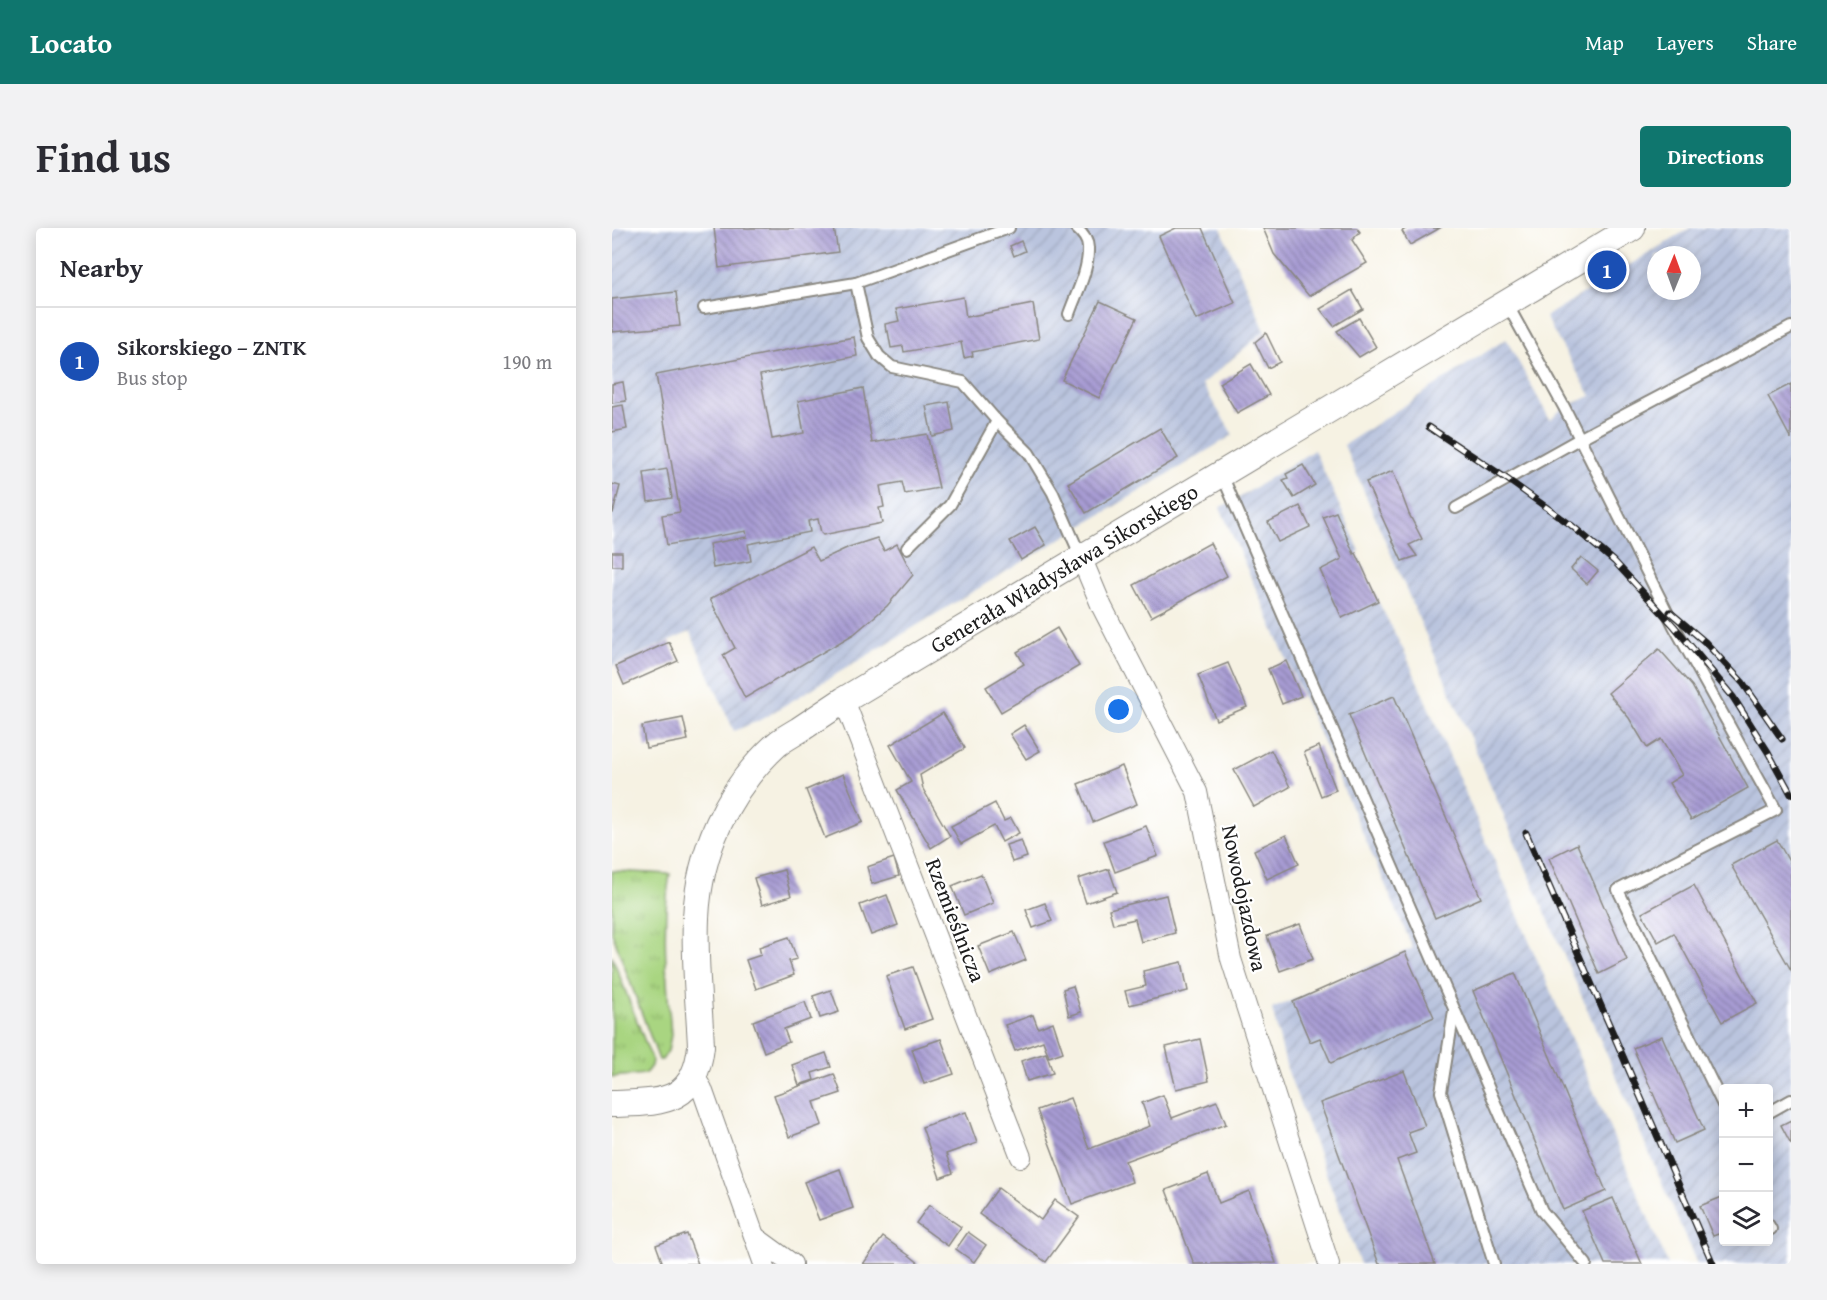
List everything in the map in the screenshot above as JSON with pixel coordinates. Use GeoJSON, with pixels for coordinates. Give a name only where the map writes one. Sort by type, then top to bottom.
{"type":"FeatureCollection","features":[{"type":"Feature","properties":{"kind":"street","name":"Generała Władysława Sikorskiego"},"geometry":{"type":"LineString","coordinates":[[694,1076],[698,1067],[701,1046],[696,917],[699,885],[705,859],[732,796],[773,748],[844,700],[1632,228]]}},
{"type":"Feature","properties":{"kind":"street","name":"Nowodojazdowa"},"geometry":{"type":"LineString","coordinates":[[1081,557],[1102,607],[1197,792],[1231,959],[1329,1264]]}},
{"type":"Feature","properties":{"kind":"street","name":"Rzemieślnicza"},"geometry":{"type":"LineString","coordinates":[[844,700],[1021,1157]]}},
{"type":"Feature","properties":{"kind":"street"},"geometry":{"type":"LineString","coordinates":[[612,1104],[667,1100],[691,1082],[694,1076]]}},
{"type":"Feature","properties":{"kind":"street"},"geometry":{"type":"LineString","coordinates":[[694,1076],[706,1101],[764,1264]]}},
{"type":"Feature","properties":{"kind":"street"},"geometry":{"type":"LineString","coordinates":[[754,1237],[792,1264]]}},
{"type":"Feature","properties":{"kind":"lane"},"geometry":{"type":"LineString","coordinates":[[704,308],[856,284],[1009,228]]}},
{"type":"Feature","properties":{"kind":"lane"},"geometry":{"type":"LineString","coordinates":[[1069,314],[1085,270],[1089,247],[1083,234],[1076,228]]}},
{"type":"Feature","properties":{"kind":"lane"},"geometry":{"type":"LineString","coordinates":[[856,284],[868,338],[879,356],[892,367],[963,382],[1029,453],[1053,493],[1081,557]]}},
{"type":"Feature","properties":{"kind":"lane"},"geometry":{"type":"LineString","coordinates":[[1507,303],[1564,407],[1674,626],[1776,810],[1618,890],[1719,1097]]}},
{"type":"Feature","properties":{"kind":"lane"},"geometry":{"type":"LineString","coordinates":[[1456,508],[1579,439],[1791,327]]}},
{"type":"Feature","properties":{"kind":"lane"},"geometry":{"type":"LineString","coordinates":[[907,548],[950,505],[997,421]]}},
{"type":"Feature","properties":{"kind":"lane"},"geometry":{"type":"LineString","coordinates":[[1222,474],[1542,1211],[1586,1264]]}},
{"type":"Feature","properties":{"kind":"lane"},"geometry":{"type":"LineString","coordinates":[[1454,1010],[1441,1092],[1494,1264]]}},
{"type":"Feature","properties":{"kind":"lane"},"geometry":{"type":"LineString","coordinates":[[1773,1110],[1791,1100]]}},
{"type":"Feature","properties":{"kind":"shaded area"},"geometry":{"type":"Polygon","coordinates":[[[612,228],[1221,228],[1265,331],[1202,384],[1233,435],[760,720],[734,731],[690,632],[612,666],[612,228]]]}},
{"type":"Feature","properties":{"kind":"shaded area"},"geometry":{"type":"Polygon","coordinates":[[[1690,228],[1791,228],[1791,1264],[1697,1264],[1344,445],[1506,339],[1550,420],[1564,407],[1591,396],[1545,317],[1647,254],[1647,300],[1701,300],[1701,246],[1661,246],[1690,228]]]}},
{"type":"Feature","properties":{"kind":"shaded area"},"geometry":{"type":"Polygon","coordinates":[[[1314,450],[1360,551],[1357,553],[1378,601],[1406,655],[1668,1264],[1360,1264],[1287,1069],[1272,1009],[1413,948],[1220,507],[1234,501],[1314,450]]]}},
{"type":"Feature","properties":{"kind":"green space"},"geometry":{"type":"Polygon","coordinates":[[[612,871],[670,874],[665,934],[671,1035],[668,1051],[662,1060],[659,1060],[612,933],[612,871]]]}},
{"type":"Feature","properties":{"kind":"green space"},"geometry":{"type":"Polygon","coordinates":[[[612,956],[652,1060],[645,1074],[612,1077],[612,956]]]}},
{"type":"Feature","properties":{"kind":"building"},"geometry":{"type":"Polygon","coordinates":[[[714,228],[834,228],[838,252],[719,268],[714,228]]]}},
{"type":"Feature","properties":{"kind":"building"},"geometry":{"type":"Polygon","coordinates":[[[1176,228],[1202,228],[1235,303],[1196,320],[1159,236],[1176,228]]]}},
{"type":"Feature","properties":{"kind":"building"},"geometry":{"type":"Polygon","coordinates":[[[1263,228],[1357,228],[1360,232],[1352,240],[1367,263],[1309,296],[1274,254],[1263,228]]]}},
{"type":"Feature","properties":{"kind":"building"},"geometry":{"type":"Polygon","coordinates":[[[1407,228],[1440,228],[1410,245],[1402,231],[1407,228]]]}},
{"type":"Feature","properties":{"kind":"building"},"geometry":{"type":"Polygon","coordinates":[[[1021,241],[1025,251],[1014,256],[1010,246],[1021,241]]]}},
{"type":"Feature","properties":{"kind":"building"},"geometry":{"type":"Polygon","coordinates":[[[1352,290],[1363,309],[1334,326],[1320,309],[1352,290]]]}},
{"type":"Feature","properties":{"kind":"building"},"geometry":{"type":"Polygon","coordinates":[[[676,292],[680,326],[612,332],[612,299],[676,292]]]}},
{"type":"Feature","properties":{"kind":"building"},"geometry":{"type":"Polygon","coordinates":[[[963,297],[966,317],[1033,304],[1039,339],[972,352],[973,356],[964,358],[961,342],[904,352],[903,346],[891,348],[885,324],[899,321],[896,309],[963,297]]]}},
{"type":"Feature","properties":{"kind":"building"},"geometry":{"type":"Polygon","coordinates":[[[1100,301],[1137,318],[1099,398],[1062,380],[1100,301]]]}},
{"type":"Feature","properties":{"kind":"building"},"geometry":{"type":"Polygon","coordinates":[[[1359,318],[1376,347],[1359,357],[1337,331],[1359,318]]]}},
{"type":"Feature","properties":{"kind":"building"},"geometry":{"type":"Polygon","coordinates":[[[1266,333],[1280,362],[1268,368],[1255,342],[1266,333]]]}},
{"type":"Feature","properties":{"kind":"building"},"geometry":{"type":"Polygon","coordinates":[[[854,337],[857,356],[760,375],[772,439],[804,433],[798,401],[863,388],[872,443],[927,434],[939,488],[905,494],[902,482],[880,486],[884,507],[879,508],[882,523],[823,535],[818,519],[808,521],[810,532],[748,544],[751,561],[713,568],[709,544],[747,537],[746,531],[667,545],[662,515],[680,512],[656,375],[854,337]]]}},
{"type":"Feature","properties":{"kind":"building"},"geometry":{"type":"Polygon","coordinates":[[[1251,364],[1269,395],[1237,413],[1219,383],[1251,364]]]}},
{"type":"Feature","properties":{"kind":"building"},"geometry":{"type":"Polygon","coordinates":[[[623,382],[626,401],[612,403],[612,384],[623,382]]]}},
{"type":"Feature","properties":{"kind":"building"},"geometry":{"type":"Polygon","coordinates":[[[1791,384],[1791,439],[1768,396],[1791,384]]]}},
{"type":"Feature","properties":{"kind":"building"},"geometry":{"type":"Polygon","coordinates":[[[949,402],[954,431],[932,436],[926,406],[949,402]]]}},
{"type":"Feature","properties":{"kind":"building"},"geometry":{"type":"Polygon","coordinates":[[[623,405],[627,429],[612,432],[612,407],[623,405]]]}},
{"type":"Feature","properties":{"kind":"building"},"geometry":{"type":"Polygon","coordinates":[[[1160,428],[1178,458],[1086,513],[1068,483],[1160,428]]]}},
{"type":"Feature","properties":{"kind":"building"},"geometry":{"type":"Polygon","coordinates":[[[1303,465],[1315,485],[1294,498],[1283,480],[1288,478],[1286,474],[1303,465]]]}},
{"type":"Feature","properties":{"kind":"building"},"geometry":{"type":"Polygon","coordinates":[[[667,469],[672,498],[648,502],[644,473],[667,469]]]}},
{"type":"Feature","properties":{"kind":"building"},"geometry":{"type":"Polygon","coordinates":[[[1393,471],[1409,514],[1422,539],[1409,545],[1417,556],[1402,561],[1366,482],[1393,471]]]}},
{"type":"Feature","properties":{"kind":"building"},"geometry":{"type":"Polygon","coordinates":[[[612,484],[620,486],[613,513],[612,513],[612,484]]]}},
{"type":"Feature","properties":{"kind":"building"},"geometry":{"type":"Polygon","coordinates":[[[1300,506],[1310,527],[1278,542],[1268,522],[1300,506]]]}},
{"type":"Feature","properties":{"kind":"building"},"geometry":{"type":"Polygon","coordinates":[[[1336,512],[1378,601],[1342,618],[1320,570],[1342,559],[1323,517],[1336,512]]]}},
{"type":"Feature","properties":{"kind":"building"},"geometry":{"type":"Polygon","coordinates":[[[1035,527],[1046,545],[1021,560],[1010,541],[1035,527]]]}},
{"type":"Feature","properties":{"kind":"building"},"geometry":{"type":"Polygon","coordinates":[[[877,538],[884,551],[897,544],[913,575],[887,606],[854,634],[745,698],[723,655],[735,648],[710,599],[811,547],[819,561],[849,547],[877,538]]]}},
{"type":"Feature","properties":{"kind":"building"},"geometry":{"type":"Polygon","coordinates":[[[1210,543],[1227,576],[1151,617],[1134,585],[1210,543]]]}},
{"type":"Feature","properties":{"kind":"building"},"geometry":{"type":"Polygon","coordinates":[[[612,552],[622,552],[622,566],[612,566],[612,552]]]}},
{"type":"Feature","properties":{"kind":"building"},"geometry":{"type":"Polygon","coordinates":[[[1581,557],[1598,571],[1587,584],[1571,569],[1581,557]]]}},
{"type":"Feature","properties":{"kind":"building"},"geometry":{"type":"Polygon","coordinates":[[[1057,628],[1079,666],[1001,712],[986,687],[1024,664],[1017,652],[1057,628]]]}},
{"type":"Feature","properties":{"kind":"building"},"geometry":{"type":"Polygon","coordinates":[[[669,642],[678,661],[624,685],[616,666],[669,642]]]}},
{"type":"Feature","properties":{"kind":"building"},"geometry":{"type":"Polygon","coordinates":[[[1659,649],[1692,686],[1748,788],[1691,820],[1669,783],[1682,775],[1661,739],[1647,748],[1629,718],[1608,693],[1659,649]]]}},
{"type":"Feature","properties":{"kind":"building"},"geometry":{"type":"Polygon","coordinates":[[[1286,661],[1301,696],[1282,704],[1268,669],[1286,661]]]}},
{"type":"Feature","properties":{"kind":"building"},"geometry":{"type":"Polygon","coordinates":[[[1228,663],[1247,707],[1216,720],[1198,675],[1228,663]]]}},
{"type":"Feature","properties":{"kind":"building"},"geometry":{"type":"Polygon","coordinates":[[[1394,696],[1481,898],[1435,918],[1349,715],[1394,696]]]}},
{"type":"Feature","properties":{"kind":"building"},"geometry":{"type":"Polygon","coordinates":[[[943,713],[965,748],[920,775],[923,789],[950,836],[931,848],[897,790],[911,782],[890,745],[943,713]]]}},
{"type":"Feature","properties":{"kind":"building"},"geometry":{"type":"Polygon","coordinates":[[[683,718],[688,740],[646,748],[642,726],[683,718]]]}},
{"type":"Feature","properties":{"kind":"building"},"geometry":{"type":"Polygon","coordinates":[[[1024,725],[1040,751],[1026,759],[1010,734],[1024,725]]]}},
{"type":"Feature","properties":{"kind":"building"},"geometry":{"type":"Polygon","coordinates":[[[1319,746],[1336,790],[1321,796],[1304,752],[1319,746]]]}},
{"type":"Feature","properties":{"kind":"building"},"geometry":{"type":"Polygon","coordinates":[[[1271,750],[1290,787],[1254,807],[1234,770],[1271,750]]]}},
{"type":"Feature","properties":{"kind":"building"},"geometry":{"type":"Polygon","coordinates":[[[1122,766],[1137,804],[1093,822],[1078,784],[1122,766]]]}},
{"type":"Feature","properties":{"kind":"building"},"geometry":{"type":"Polygon","coordinates":[[[843,774],[863,822],[825,838],[806,790],[843,774]]]}},
{"type":"Feature","properties":{"kind":"building"},"geometry":{"type":"Polygon","coordinates":[[[995,803],[1004,821],[1011,818],[1019,833],[1002,842],[994,826],[961,844],[951,826],[995,803]]]}},
{"type":"Feature","properties":{"kind":"building"},"geometry":{"type":"Polygon","coordinates":[[[1146,826],[1158,856],[1115,872],[1104,841],[1146,826]]]}},
{"type":"Feature","properties":{"kind":"building"},"geometry":{"type":"Polygon","coordinates":[[[1286,835],[1299,864],[1267,879],[1254,850],[1286,835]]]}},
{"type":"Feature","properties":{"kind":"building"},"geometry":{"type":"Polygon","coordinates":[[[1021,840],[1027,857],[1012,862],[1006,845],[1021,840]]]}},
{"type":"Feature","properties":{"kind":"building"},"geometry":{"type":"Polygon","coordinates":[[[1777,840],[1791,865],[1791,970],[1731,865],[1777,840]]]}},
{"type":"Feature","properties":{"kind":"building"},"geometry":{"type":"Polygon","coordinates":[[[1577,844],[1627,960],[1599,974],[1549,858],[1577,844]]]}},
{"type":"Feature","properties":{"kind":"building"},"geometry":{"type":"Polygon","coordinates":[[[894,858],[899,876],[872,884],[867,867],[894,858]]]}},
{"type":"Feature","properties":{"kind":"building"},"geometry":{"type":"Polygon","coordinates":[[[1109,869],[1117,892],[1086,903],[1078,879],[1109,869]]]}},
{"type":"Feature","properties":{"kind":"building"},"geometry":{"type":"Polygon","coordinates":[[[784,870],[791,896],[762,905],[754,878],[784,870]]]}},
{"type":"Feature","properties":{"kind":"building"},"geometry":{"type":"Polygon","coordinates":[[[981,874],[993,903],[964,915],[952,886],[981,874]]]}},
{"type":"Feature","properties":{"kind":"building"},"geometry":{"type":"Polygon","coordinates":[[[1694,885],[1757,1003],[1722,1022],[1674,933],[1658,942],[1642,913],[1694,885]]]}},
{"type":"Feature","properties":{"kind":"building"},"geometry":{"type":"Polygon","coordinates":[[[887,895],[898,925],[871,935],[860,905],[887,895]]]}},
{"type":"Feature","properties":{"kind":"building"},"geometry":{"type":"Polygon","coordinates":[[[1166,895],[1175,933],[1141,942],[1135,919],[1113,924],[1109,909],[1166,895]]]}},
{"type":"Feature","properties":{"kind":"building"},"geometry":{"type":"Polygon","coordinates":[[[1045,903],[1052,921],[1033,928],[1026,910],[1045,903]]]}},
{"type":"Feature","properties":{"kind":"building"},"geometry":{"type":"Polygon","coordinates":[[[1300,924],[1313,959],[1280,971],[1267,936],[1300,924]]]}},
{"type":"Feature","properties":{"kind":"building"},"geometry":{"type":"Polygon","coordinates":[[[1014,932],[1026,960],[990,975],[978,946],[1014,932]]]}},
{"type":"Feature","properties":{"kind":"building"},"geometry":{"type":"Polygon","coordinates":[[[789,937],[797,959],[789,961],[794,975],[756,989],[746,960],[761,955],[759,947],[789,937]]]}},
{"type":"Feature","properties":{"kind":"building"},"geometry":{"type":"Polygon","coordinates":[[[1405,952],[1434,1017],[1331,1063],[1320,1038],[1310,1042],[1293,1002],[1405,952]]]}},
{"type":"Feature","properties":{"kind":"building"},"geometry":{"type":"Polygon","coordinates":[[[1182,962],[1188,991],[1129,1005],[1125,991],[1146,986],[1143,971],[1182,962]]]}},
{"type":"Feature","properties":{"kind":"building"},"geometry":{"type":"Polygon","coordinates":[[[913,967],[932,1019],[905,1029],[886,976],[913,967]]]}},
{"type":"Feature","properties":{"kind":"building"},"geometry":{"type":"Polygon","coordinates":[[[1515,973],[1606,1191],[1563,1210],[1473,991],[1515,973]]]}},
{"type":"Feature","properties":{"kind":"building"},"geometry":{"type":"Polygon","coordinates":[[[1073,986],[1081,1012],[1069,1016],[1063,989],[1073,986]]]}},
{"type":"Feature","properties":{"kind":"building"},"geometry":{"type":"Polygon","coordinates":[[[831,990],[839,1012],[820,1018],[813,996],[831,990]]]}},
{"type":"Feature","properties":{"kind":"building"},"geometry":{"type":"Polygon","coordinates":[[[805,1002],[811,1019],[784,1029],[789,1042],[764,1052],[753,1021],[805,1002]]]}},
{"type":"Feature","properties":{"kind":"building"},"geometry":{"type":"Polygon","coordinates":[[[1033,1015],[1038,1028],[1053,1022],[1063,1052],[1049,1057],[1043,1041],[1015,1051],[1005,1025],[1033,1015]]]}},
{"type":"Feature","properties":{"kind":"building"},"geometry":{"type":"Polygon","coordinates":[[[1662,1036],[1704,1130],[1675,1143],[1633,1048],[1662,1036]]]}},
{"type":"Feature","properties":{"kind":"building"},"geometry":{"type":"Polygon","coordinates":[[[941,1039],[954,1074],[924,1084],[912,1049],[941,1039]]]}},
{"type":"Feature","properties":{"kind":"building"},"geometry":{"type":"Polygon","coordinates":[[[1200,1039],[1209,1081],[1176,1089],[1166,1047],[1200,1039]]]}},
{"type":"Feature","properties":{"kind":"building"},"geometry":{"type":"Polygon","coordinates":[[[826,1053],[831,1067],[812,1073],[814,1080],[799,1085],[792,1065],[826,1053]]]}},
{"type":"Feature","properties":{"kind":"building"},"geometry":{"type":"Polygon","coordinates":[[[1046,1053],[1053,1073],[1027,1081],[1021,1061],[1046,1053]]]}},
{"type":"Feature","properties":{"kind":"building"},"geometry":{"type":"Polygon","coordinates":[[[1404,1071],[1425,1126],[1408,1132],[1416,1153],[1397,1160],[1435,1264],[1379,1264],[1320,1103],[1404,1071]]]}},
{"type":"Feature","properties":{"kind":"building"},"geometry":{"type":"Polygon","coordinates":[[[834,1074],[841,1093],[814,1102],[822,1125],[789,1137],[774,1095],[834,1074]]]}},
{"type":"Feature","properties":{"kind":"building"},"geometry":{"type":"Polygon","coordinates":[[[1163,1095],[1172,1118],[1217,1101],[1226,1124],[1125,1161],[1132,1182],[1072,1204],[1037,1110],[1070,1098],[1089,1149],[1150,1126],[1142,1103],[1163,1095]]]}},
{"type":"Feature","properties":{"kind":"building"},"geometry":{"type":"Polygon","coordinates":[[[966,1112],[977,1143],[946,1154],[953,1173],[940,1178],[922,1127],[966,1112]]]}},
{"type":"Feature","properties":{"kind":"building"},"geometry":{"type":"Polygon","coordinates":[[[1791,1120],[1791,1144],[1781,1125],[1791,1120]]]}},
{"type":"Feature","properties":{"kind":"building"},"geometry":{"type":"Polygon","coordinates":[[[840,1169],[853,1208],[819,1220],[804,1182],[840,1169]]]}},
{"type":"Feature","properties":{"kind":"building"},"geometry":{"type":"Polygon","coordinates":[[[1208,1174],[1219,1203],[1249,1191],[1276,1263],[1194,1264],[1166,1190],[1208,1174]]]}},
{"type":"Feature","properties":{"kind":"building"},"geometry":{"type":"Polygon","coordinates":[[[998,1188],[1041,1220],[1055,1200],[1079,1217],[1046,1262],[979,1214],[998,1188]]]}},
{"type":"Feature","properties":{"kind":"building"},"geometry":{"type":"Polygon","coordinates":[[[1613,1198],[1642,1264],[1605,1264],[1582,1211],[1613,1198]]]}},
{"type":"Feature","properties":{"kind":"building"},"geometry":{"type":"Polygon","coordinates":[[[1719,1198],[1719,1234],[1713,1236],[1700,1206],[1719,1198]]]}},
{"type":"Feature","properties":{"kind":"building"},"geometry":{"type":"Polygon","coordinates":[[[929,1205],[961,1227],[948,1246],[916,1223],[929,1205]]]}},
{"type":"Feature","properties":{"kind":"building"},"geometry":{"type":"Polygon","coordinates":[[[968,1232],[986,1245],[974,1262],[956,1249],[968,1232]]]}},
{"type":"Feature","properties":{"kind":"building"},"geometry":{"type":"Polygon","coordinates":[[[687,1234],[698,1264],[663,1264],[656,1245],[687,1234]]]}},
{"type":"Feature","properties":{"kind":"building"},"geometry":{"type":"Polygon","coordinates":[[[883,1237],[910,1256],[920,1264],[863,1264],[883,1237]]]}},
{"type":"Feature","properties":{"kind":"railway"},"geometry":{"type":"LineString","coordinates":[[1429,427],[1571,525],[1614,561],[1674,626],[1733,697],[1768,752],[1791,794]]}},
{"type":"Feature","properties":{"kind":"railway"},"geometry":{"type":"LineString","coordinates":[[1670,612],[1705,642],[1743,683],[1782,739]]}},
{"type":"Feature","properties":{"kind":"railway"},"geometry":{"type":"LineString","coordinates":[[1526,833],[1713,1264]]}},
{"type":"Feature","properties":{"kind":"place","name":"Sikorskiego – ZNTK"},"geometry":{"type":"Point","coordinates":[1607,270]}}]}
